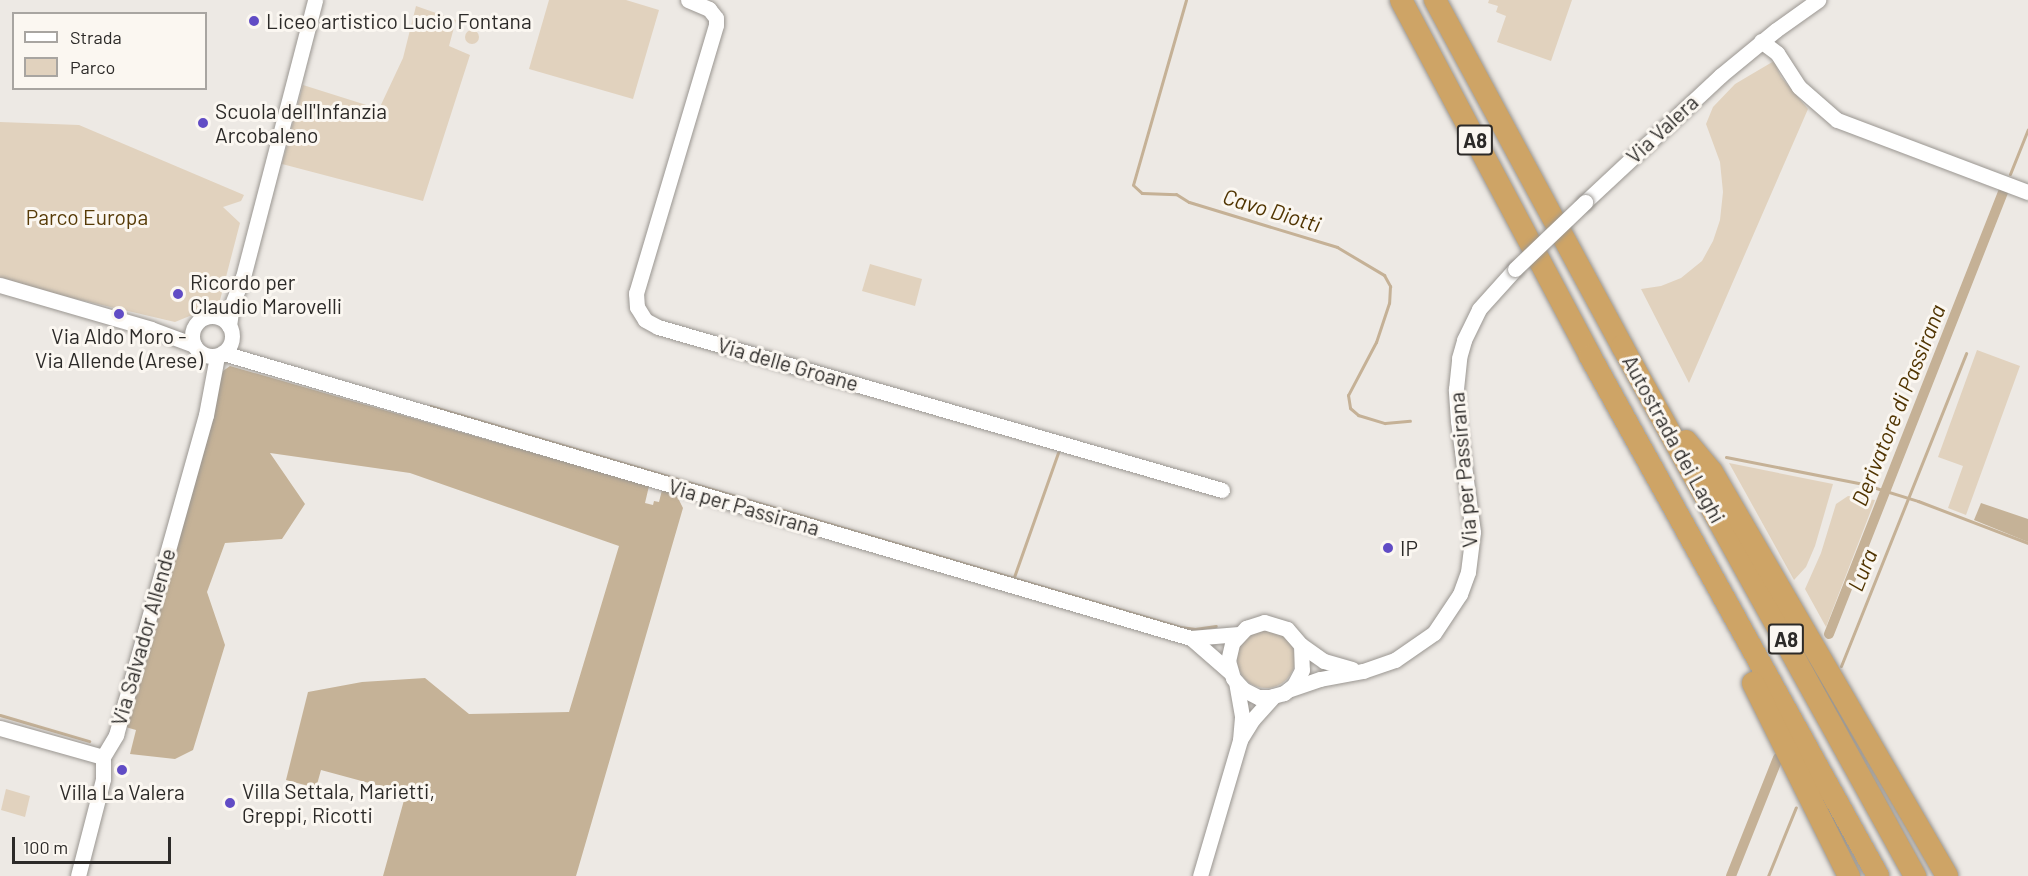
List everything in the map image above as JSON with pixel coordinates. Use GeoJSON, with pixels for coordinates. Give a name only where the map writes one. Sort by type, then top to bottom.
{"type":"FeatureCollection","features":[{"type":"Feature","properties":{"kind":"highway","name":"Autostrada dei Laghi"},"geometry":{"type":"LineString","coordinates":[[1401,0],[1590,356],[1878,876]]}},
{"type":"Feature","properties":{"kind":"highway","name":"Autostrada dei Laghi"},"geometry":{"type":"LineString","coordinates":[[1436,0],[1654,404],[1915,876]]}},
{"type":"Feature","properties":{"kind":"highway"},"geometry":{"type":"LineString","coordinates":[[1452,0],[1483,84]]}},
{"type":"Feature","properties":{"kind":"highway"},"geometry":{"type":"LineString","coordinates":[[1654,404],[1712,472],[1947,876]]}},
{"type":"Feature","properties":{"kind":"highway"},"geometry":{"type":"LineString","coordinates":[[1733,616],[1737,642],[1745,667],[1849,876]]}},
{"type":"Feature","properties":{"kind":"street"},"geometry":{"type":"LineString","coordinates":[[194,327],[209,352],[230,346],[232,304],[243,277],[315,0]]}},
{"type":"Feature","properties":{"kind":"street","name":"Via delle Groane"},"geometry":{"type":"LineString","coordinates":[[687,0],[711,15],[716,24],[636,293],[637,307],[645,320],[680,333],[1222,490]]}},
{"type":"Feature","properties":{"kind":"street","name":"Via Valera"},"geometry":{"type":"LineString","coordinates":[[1513,270],[1704,90],[1761,41],[1818,0]]}},
{"type":"Feature","properties":{"kind":"street"},"geometry":{"type":"LineString","coordinates":[[1776,30],[1777,54]]}},
{"type":"Feature","properties":{"kind":"street"},"geometry":{"type":"LineString","coordinates":[[1761,41],[1777,54],[1799,87],[1837,120],[2028,192]]}},
{"type":"Feature","properties":{"kind":"street"},"geometry":{"type":"LineString","coordinates":[[211,316],[234,284],[247,258]]}},
{"type":"Feature","properties":{"kind":"street","name":"Via per Passirana"},"geometry":{"type":"LineString","coordinates":[[1281,693],[1320,679],[1363,671],[1395,660],[1416,648],[1440,625],[1460,594],[1468,572],[1473,532],[1458,421],[1456,389],[1459,358],[1464,340],[1479,309],[1513,270]]}},
{"type":"Feature","properties":{"kind":"street"},"geometry":{"type":"LineString","coordinates":[[0,285],[151,329],[194,327],[201,319],[211,316],[221,318],[231,331]]}},
{"type":"Feature","properties":{"kind":"street","name":"Via per Passirana"},"geometry":{"type":"LineString","coordinates":[[151,329],[209,352],[1191,639],[1239,634]]}},
{"type":"Feature","properties":{"kind":"street","name":"Via per Passirana"},"geometry":{"type":"LineString","coordinates":[[231,331],[258,359],[297,377]]}},
{"type":"Feature","properties":{"kind":"street","name":"Via Salvador Allende"},"geometry":{"type":"LineString","coordinates":[[78,876],[103,779],[103,757],[116,735],[209,395],[209,352]]}},
{"type":"Feature","properties":{"kind":"street"},"geometry":{"type":"LineString","coordinates":[[1200,876],[1240,741],[1242,716],[1233,678],[1230,649],[1239,634],[1255,624],[1275,623],[1292,633],[1301,645],[1330,664],[1363,671]]}},
{"type":"Feature","properties":{"kind":"street","name":"Via per Passirana"},"geometry":{"type":"LineString","coordinates":[[1191,639],[1233,678]]}},
{"type":"Feature","properties":{"kind":"street"},"geometry":{"type":"LineString","coordinates":[[1240,741],[1253,719],[1302,670],[1301,645]]}},
{"type":"Feature","properties":{"kind":"street"},"geometry":{"type":"LineString","coordinates":[[1233,678],[1253,695],[1281,693]]}},
{"type":"Feature","properties":{"kind":"street"},"geometry":{"type":"LineString","coordinates":[[0,728],[103,757]]}},
{"type":"Feature","properties":{"kind":"green space"},"geometry":{"type":"Polygon","coordinates":[[[549,0],[626,0],[659,10],[633,99],[529,69],[549,0]]]}},
{"type":"Feature","properties":{"kind":"green space"},"geometry":{"type":"Polygon","coordinates":[[[1489,0],[1572,0],[1551,61],[1497,42],[1506,16],[1496,12],[1498,6],[1488,3],[1489,0]]]}},
{"type":"Feature","properties":{"kind":"green space"},"geometry":{"type":"Polygon","coordinates":[[[416,6],[456,20],[449,46],[470,55],[423,201],[282,164],[303,85],[379,109],[403,58],[416,6]]]}},
{"type":"Feature","properties":{"kind":"green space"},"geometry":{"type":"Polygon","coordinates":[[[472,30],[477,32],[479,37],[477,42],[472,44],[467,42],[465,37],[467,32],[472,30]]]}},
{"type":"Feature","properties":{"kind":"green space"},"geometry":{"type":"Polygon","coordinates":[[[1774,61],[1781,77],[1808,109],[1689,383],[1641,289],[1661,286],[1681,278],[1702,261],[1713,241],[1720,220],[1723,192],[1720,162],[1706,124],[1713,107],[1735,84],[1774,61]]]}},
{"type":"Feature","properties":{"kind":"green space","name":"Parco Europa"},"geometry":{"type":"Polygon","coordinates":[[[0,122],[79,125],[244,195],[241,201],[223,207],[240,223],[219,304],[175,322],[42,291],[0,277],[0,122]]]}},
{"type":"Feature","properties":{"kind":"green space"},"geometry":{"type":"Polygon","coordinates":[[[870,264],[922,279],[915,306],[862,291],[870,264]]]}},
{"type":"Feature","properties":{"kind":"green space"},"geometry":{"type":"Polygon","coordinates":[[[1977,350],[2020,366],[1966,515],[1948,508],[1963,466],[1938,457],[1977,350]]]}},
{"type":"Feature","properties":{"kind":"green space"},"geometry":{"type":"Polygon","coordinates":[[[1729,463],[1833,484],[1815,546],[1806,567],[1794,580],[1729,463]]]}},
{"type":"Feature","properties":{"kind":"green space"},"geometry":{"type":"Polygon","coordinates":[[[1848,496],[1875,500],[1826,627],[1805,589],[1821,553],[1836,504],[1848,496]]]}},
{"type":"Feature","properties":{"kind":"green space"},"geometry":{"type":"Polygon","coordinates":[[[1266,630],[1277,632],[1290,643],[1295,659],[1293,670],[1282,683],[1266,688],[1255,686],[1242,675],[1237,659],[1239,648],[1250,635],[1266,630]]]}},
{"type":"Feature","properties":{"kind":"green space"},"geometry":{"type":"Polygon","coordinates":[[[6,789],[30,796],[25,817],[1,810],[6,789]]]}},
{"type":"Feature","properties":{"kind":"shaded area"},"geometry":{"type":"Polygon","coordinates":[[[230,366],[649,486],[645,503],[653,505],[654,501],[659,502],[662,490],[676,494],[683,508],[576,876],[383,876],[406,793],[321,770],[316,788],[286,780],[308,692],[362,682],[425,678],[469,714],[569,712],[619,546],[410,473],[270,453],[305,504],[282,539],[225,543],[207,592],[225,645],[193,750],[175,759],[130,754],[136,730],[122,726],[223,371],[230,366]]]}},
{"type":"Feature","properties":{"kind":"shaded area"},"geometry":{"type":"Polygon","coordinates":[[[1981,503],[2028,519],[2028,542],[1974,520],[1981,503]]]}},
{"type":"Feature","properties":{"kind":"waterway","name":"Cavo Diotti"},"geometry":{"type":"LineString","coordinates":[[1186,0],[1133,185],[1142,193],[1176,194],[1189,202],[1337,247],[1384,275],[1390,286],[1389,303],[1376,342],[1348,395],[1350,408],[1358,415],[1385,423],[1410,421]]}},
{"type":"Feature","properties":{"kind":"waterway"},"geometry":{"type":"LineString","coordinates":[[2010,174],[2028,129]]}},
{"type":"Feature","properties":{"kind":"waterway","name":"Derivatore di Passirana"},"geometry":{"type":"LineString","coordinates":[[1829,634],[2004,190]]}},
{"type":"Feature","properties":{"kind":"waterway","name":"Lura"},"geometry":{"type":"LineString","coordinates":[[1841,666],[1966,353]]}},
{"type":"Feature","properties":{"kind":"waterway"},"geometry":{"type":"LineString","coordinates":[[430,406],[1180,627],[1195,629],[1216,626]]}},
{"type":"Feature","properties":{"kind":"waterway"},"geometry":{"type":"LineString","coordinates":[[1014,577],[1058,453]]}},
{"type":"Feature","properties":{"kind":"waterway"},"geometry":{"type":"LineString","coordinates":[[1726,457],[1863,484],[1918,501],[2028,543]]}},
{"type":"Feature","properties":{"kind":"waterway"},"geometry":{"type":"LineString","coordinates":[[0,715],[89,741]]}},
{"type":"Feature","properties":{"kind":"waterway","name":"Derivatore di Passirana"},"geometry":{"type":"LineString","coordinates":[[1731,876],[1778,758]]}},
{"type":"Feature","properties":{"kind":"waterway","name":"Lura"},"geometry":{"type":"LineString","coordinates":[[1768,876],[1796,807]]}},
{"type":"Feature","properties":{"kind":"place","name":"Liceo artistico Lucio Fontana"},"geometry":{"type":"Point","coordinates":[254,21]}},
{"type":"Feature","properties":{"kind":"place","name":"Scuola dell'Infanzia Arcobaleno"},"geometry":{"type":"Point","coordinates":[203,123]}},
{"type":"Feature","properties":{"kind":"place","name":"Ricordo per Claudio Marovelli"},"geometry":{"type":"Point","coordinates":[178,294]}},
{"type":"Feature","properties":{"kind":"place","name":"Via Aldo Moro - Via Allende (Arese)"},"geometry":{"type":"Point","coordinates":[119,314]}},
{"type":"Feature","properties":{"kind":"place","name":"IP"},"geometry":{"type":"Point","coordinates":[1388,548]}},
{"type":"Feature","properties":{"kind":"place","name":"Villa La Valera"},"geometry":{"type":"Point","coordinates":[122,770]}},
{"type":"Feature","properties":{"kind":"place","name":"Villa Settala, Marietti, Greppi, Ricotti"},"geometry":{"type":"Point","coordinates":[230,803]}}]}
